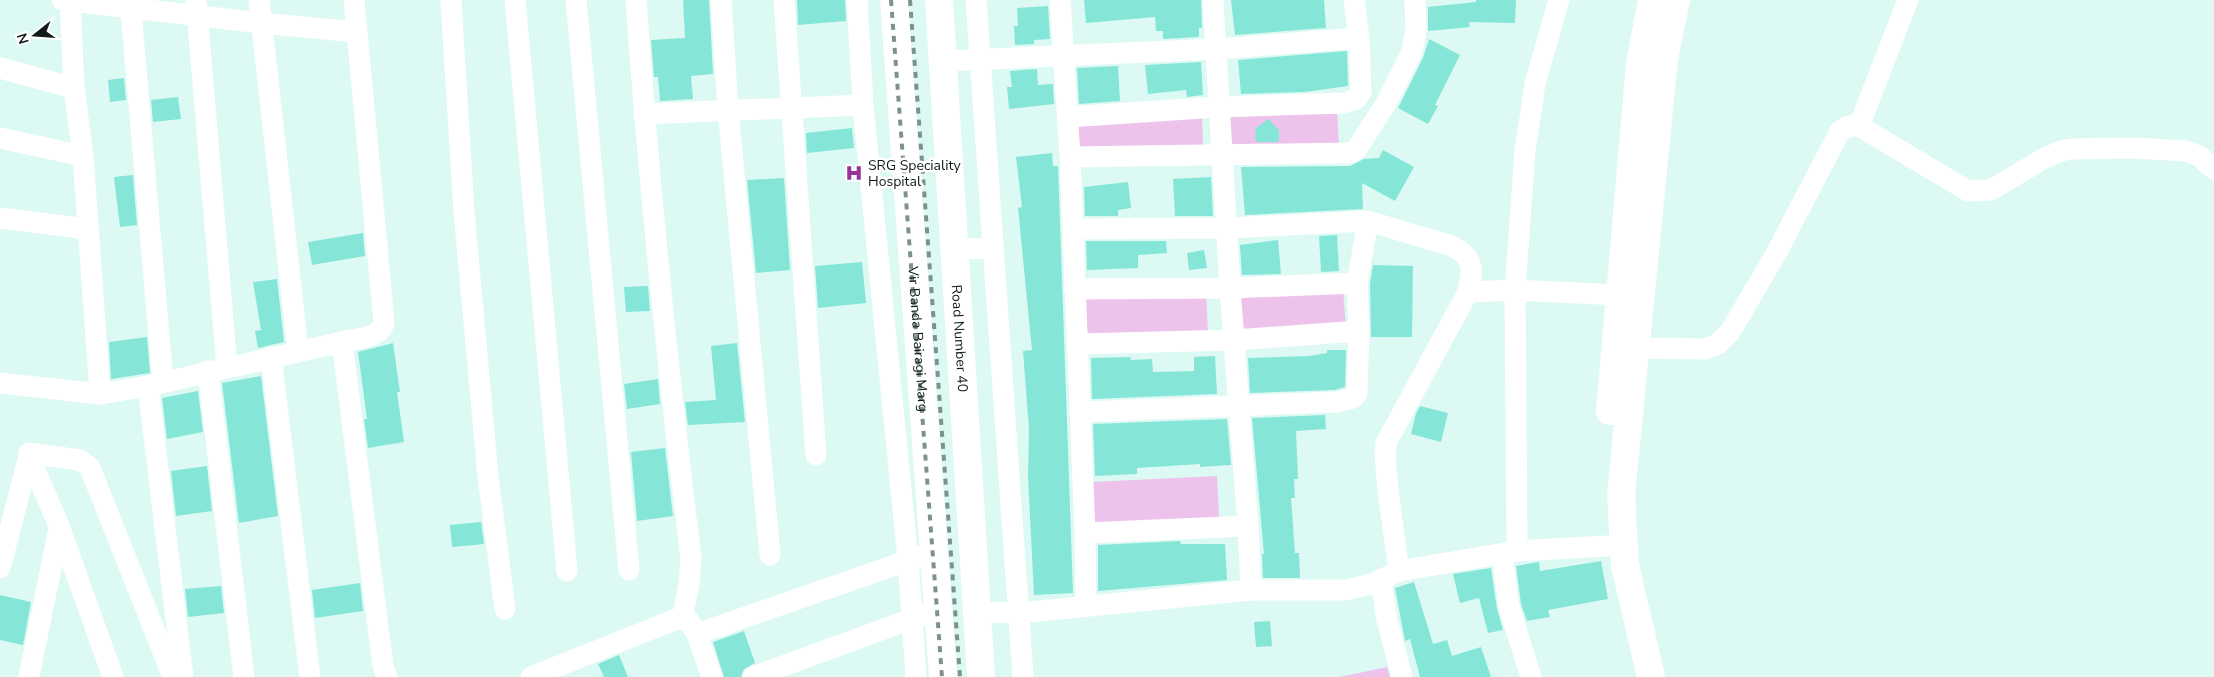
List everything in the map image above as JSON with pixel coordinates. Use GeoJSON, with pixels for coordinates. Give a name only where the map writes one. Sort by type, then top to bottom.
{"type":"FeatureCollection","features":[{"type":"Feature","properties":{"kind":"street"},"geometry":{"type":"LineString","coordinates":[[259,0],[298,351]]}},
{"type":"Feature","properties":{"kind":"street"},"geometry":{"type":"LineString","coordinates":[[0,383],[100,394],[155,384],[342,342],[377,334],[382,330],[384,322],[354,0]]}},
{"type":"Feature","properties":{"kind":"street"},"geometry":{"type":"LineString","coordinates":[[451,0],[464,212],[488,476],[505,609]]}},
{"type":"Feature","properties":{"kind":"street"},"geometry":{"type":"LineString","coordinates":[[515,0],[567,571]]}},
{"type":"Feature","properties":{"kind":"street"},"geometry":{"type":"LineString","coordinates":[[576,0],[629,570]]}},
{"type":"Feature","properties":{"kind":"street"},"geometry":{"type":"LineString","coordinates":[[636,0],[644,114],[667,366],[690,558],[689,626],[712,677]]}},
{"type":"Feature","properties":{"kind":"street"},"geometry":{"type":"LineString","coordinates":[[721,0],[728,110],[770,555]]}},
{"type":"Feature","properties":{"kind":"street"},"geometry":{"type":"LineString","coordinates":[[784,0],[816,455]]}},
{"type":"Feature","properties":{"kind":"street"},"geometry":{"type":"LineString","coordinates":[[856,0],[863,105],[921,556],[912,618],[916,677]]}},
{"type":"Feature","properties":{"kind":"street","name":"Vir Banda Bairagi Marg"},"geometry":{"type":"LineString","coordinates":[[894,0],[921,556],[939,610],[943,677]]}},
{"type":"Feature","properties":{"kind":"street","name":"Road Number 40"},"geometry":{"type":"LineString","coordinates":[[939,0],[956,249],[981,677]]}},
{"type":"Feature","properties":{"kind":"street"},"geometry":{"type":"LineString","coordinates":[[976,0],[1023,677]]}},
{"type":"Feature","properties":{"kind":"street"},"geometry":{"type":"LineString","coordinates":[[1060,0],[1070,157],[1085,533],[1086,606]]}},
{"type":"Feature","properties":{"kind":"street"},"geometry":{"type":"LineString","coordinates":[[1213,0],[1217,48],[1218,107],[1228,228],[1230,288],[1251,590]]}},
{"type":"Feature","properties":{"kind":"street"},"geometry":{"type":"LineString","coordinates":[[1068,117],[1218,107],[1336,104],[1356,99],[1361,92],[1359,38],[1354,0]]}},
{"type":"Feature","properties":{"kind":"street"},"geometry":{"type":"LineString","coordinates":[[1070,157],[1350,153],[1356,150],[1385,106],[1412,52],[1416,30],[1415,0]]}},
{"type":"Feature","properties":{"kind":"street"},"geometry":{"type":"LineString","coordinates":[[1531,677],[1509,608],[1516,290],[1529,116],[1535,84],[1559,0]]}},
{"type":"Feature","properties":{"kind":"street"},"geometry":{"type":"LineString","coordinates":[[1633,677],[1607,564],[1604,485],[1640,64],[1652,0]]}},
{"type":"Feature","properties":{"kind":"street"},"geometry":{"type":"LineString","coordinates":[[1651,677],[1626,565],[1620,495],[1664,59],[1676,0]]}},
{"type":"Feature","properties":{"kind":"street"},"geometry":{"type":"LineString","coordinates":[[1859,126],[1908,0]]}},
{"type":"Feature","properties":{"kind":"street"},"geometry":{"type":"LineString","coordinates":[[100,394],[83,156],[74,88],[68,1],[197,8],[261,23],[356,32]]}},
{"type":"Feature","properties":{"kind":"street"},"geometry":{"type":"LineString","coordinates":[[130,4],[155,384],[183,677]]}},
{"type":"Feature","properties":{"kind":"street"},"geometry":{"type":"LineString","coordinates":[[197,8],[218,370],[244,677]]}},
{"type":"Feature","properties":{"kind":"street"},"geometry":{"type":"LineString","coordinates":[[943,61],[1217,48],[1359,38]]}},
{"type":"Feature","properties":{"kind":"street"},"geometry":{"type":"LineString","coordinates":[[0,68],[74,88]]}},
{"type":"Feature","properties":{"kind":"street"},"geometry":{"type":"LineString","coordinates":[[644,114],[863,105]]}},
{"type":"Feature","properties":{"kind":"street"},"geometry":{"type":"LineString","coordinates":[[1635,348],[1706,349],[1718,344],[1730,332],[1777,252],[1840,130],[1848,126],[1859,126],[1968,191],[1991,190],[2043,159],[2061,151],[2072,149],[2133,148],[2186,151],[2199,156],[2214,169]]}},
{"type":"Feature","properties":{"kind":"street"},"geometry":{"type":"LineString","coordinates":[[0,138],[83,156]]}},
{"type":"Feature","properties":{"kind":"street"},"geometry":{"type":"LineString","coordinates":[[0,218],[88,229]]}},
{"type":"Feature","properties":{"kind":"street"},"geometry":{"type":"LineString","coordinates":[[1073,229],[1228,228],[1368,221],[1460,250],[1471,263],[1468,292],[1386,443],[1390,576],[1387,620],[1402,677]]}},
{"type":"Feature","properties":{"kind":"street"},"geometry":{"type":"LineString","coordinates":[[1080,412],[1337,402],[1353,398],[1356,393],[1359,331],[1357,283],[1368,221]]}},
{"type":"Feature","properties":{"kind":"street"},"geometry":{"type":"LineString","coordinates":[[956,249],[994,248]]}},
{"type":"Feature","properties":{"kind":"street"},"geometry":{"type":"LineString","coordinates":[[1074,289],[1230,288],[1357,283]]}},
{"type":"Feature","properties":{"kind":"street"},"geometry":{"type":"LineString","coordinates":[[1468,292],[1516,290],[1620,295]]}},
{"type":"Feature","properties":{"kind":"street"},"geometry":{"type":"LineString","coordinates":[[1078,344],[1234,340],[1359,331]]}},
{"type":"Feature","properties":{"kind":"street"},"geometry":{"type":"LineString","coordinates":[[342,342],[383,666],[387,677]]}},
{"type":"Feature","properties":{"kind":"street"},"geometry":{"type":"LineString","coordinates":[[270,357],[310,677]]}},
{"type":"Feature","properties":{"kind":"street"},"geometry":{"type":"LineString","coordinates":[[0,568],[29,453],[80,460],[90,468],[173,677]]}},
{"type":"Feature","properties":{"kind":"street"},"geometry":{"type":"LineString","coordinates":[[29,456],[59,526],[113,677]]}},
{"type":"Feature","properties":{"kind":"street"},"geometry":{"type":"LineString","coordinates":[[29,677],[59,526]]}},
{"type":"Feature","properties":{"kind":"street"},"geometry":{"type":"LineString","coordinates":[[1085,533],[1248,526]]}},
{"type":"Feature","properties":{"kind":"street"},"geometry":{"type":"LineString","coordinates":[[976,612],[1019,613],[1251,590],[1346,590],[1372,584],[1390,576],[1509,552],[1606,546]]}},
{"type":"Feature","properties":{"kind":"street"},"geometry":{"type":"LineString","coordinates":[[531,677],[674,620],[689,626],[921,556]]}},
{"type":"Feature","properties":{"kind":"street"},"geometry":{"type":"LineString","coordinates":[[753,677],[912,618],[939,610]]}},
{"type":"Feature","properties":{"kind":"shaded area"},"geometry":{"type":"Polygon","coordinates":[[[1337,109],[1339,147],[1230,152],[1228,114],[1337,109]]]}},
{"type":"Feature","properties":{"kind":"shaded area"},"geometry":{"type":"Polygon","coordinates":[[[1202,114],[1203,150],[1079,152],[1078,122],[1202,114]]]}},
{"type":"Feature","properties":{"kind":"shaded area"},"geometry":{"type":"Polygon","coordinates":[[[1343,288],[1346,329],[1237,335],[1234,293],[1343,288]]]}},
{"type":"Feature","properties":{"kind":"shaded area"},"geometry":{"type":"Polygon","coordinates":[[[1206,291],[1208,333],[1084,339],[1082,297],[1206,291]]]}},
{"type":"Feature","properties":{"kind":"shaded area"},"geometry":{"type":"Polygon","coordinates":[[[1217,476],[1219,518],[1094,524],[1092,482],[1217,476]]]}},
{"type":"Feature","properties":{"kind":"shaded area"},"geometry":{"type":"Polygon","coordinates":[[[1387,667],[1390,677],[1340,677],[1387,667]]]}},
{"type":"Feature","properties":{"kind":"building"},"geometry":{"type":"Polygon","coordinates":[[[683,0],[709,0],[713,74],[691,76],[693,99],[660,101],[658,77],[654,77],[651,40],[685,38],[683,0]]]}},
{"type":"Feature","properties":{"kind":"building"},"geometry":{"type":"Polygon","coordinates":[[[797,0],[845,0],[846,21],[798,25],[797,0]]]}},
{"type":"Feature","properties":{"kind":"building"},"geometry":{"type":"Polygon","coordinates":[[[1084,0],[1201,0],[1202,28],[1199,28],[1199,37],[1163,39],[1163,31],[1156,31],[1155,17],[1086,23],[1084,0]]]}},
{"type":"Feature","properties":{"kind":"building"},"geometry":{"type":"Polygon","coordinates":[[[1231,0],[1324,0],[1326,28],[1235,35],[1231,0]]]}},
{"type":"Feature","properties":{"kind":"building"},"geometry":{"type":"Polygon","coordinates":[[[1476,0],[1516,0],[1515,23],[1469,22],[1470,27],[1428,31],[1428,7],[1476,2],[1476,0]]]}},
{"type":"Feature","properties":{"kind":"building"},"geometry":{"type":"Polygon","coordinates":[[[1048,6],[1050,39],[1034,40],[1034,44],[1015,45],[1014,26],[1018,26],[1017,8],[1048,6]]]}},
{"type":"Feature","properties":{"kind":"building"},"geometry":{"type":"Polygon","coordinates":[[[1429,39],[1460,55],[1435,105],[1438,106],[1428,124],[1398,108],[1423,58],[1429,39]]]}},
{"type":"Feature","properties":{"kind":"building"},"geometry":{"type":"Polygon","coordinates":[[[1347,51],[1348,86],[1305,92],[1241,94],[1238,60],[1347,51]]]}},
{"type":"Feature","properties":{"kind":"building"},"geometry":{"type":"Polygon","coordinates":[[[1201,62],[1203,95],[1187,97],[1186,90],[1148,94],[1145,65],[1201,62]]]}},
{"type":"Feature","properties":{"kind":"building"},"geometry":{"type":"Polygon","coordinates":[[[1118,66],[1120,101],[1079,104],[1077,68],[1118,66]]]}},
{"type":"Feature","properties":{"kind":"building"},"geometry":{"type":"Polygon","coordinates":[[[1037,69],[1038,85],[1053,84],[1054,104],[1009,109],[1007,87],[1012,87],[1010,71],[1037,69]]]}},
{"type":"Feature","properties":{"kind":"building"},"geometry":{"type":"Polygon","coordinates":[[[124,78],[126,100],[110,102],[108,80],[124,78]]]}},
{"type":"Feature","properties":{"kind":"building"},"geometry":{"type":"Polygon","coordinates":[[[178,97],[181,119],[153,122],[151,100],[178,97]]]}},
{"type":"Feature","properties":{"kind":"building"},"geometry":{"type":"Polygon","coordinates":[[[1268,119],[1279,130],[1279,140],[1278,142],[1257,142],[1255,138],[1256,128],[1268,119]]]}},
{"type":"Feature","properties":{"kind":"building"},"geometry":{"type":"Polygon","coordinates":[[[852,128],[854,148],[807,153],[806,133],[852,128]]]}},
{"type":"Feature","properties":{"kind":"building"},"geometry":{"type":"Polygon","coordinates":[[[1383,150],[1414,167],[1395,201],[1362,183],[1363,209],[1245,215],[1241,167],[1350,166],[1364,159],[1379,158],[1383,150]]]}},
{"type":"Feature","properties":{"kind":"building"},"geometry":{"type":"Polygon","coordinates":[[[1052,153],[1053,166],[1058,166],[1073,593],[1034,595],[1028,477],[1029,429],[1023,351],[1032,350],[1018,208],[1022,207],[1016,157],[1052,153]]]}},
{"type":"Feature","properties":{"kind":"building"},"geometry":{"type":"Polygon","coordinates":[[[133,175],[137,225],[120,227],[114,177],[133,175]]]}},
{"type":"Feature","properties":{"kind":"building"},"geometry":{"type":"Polygon","coordinates":[[[1211,177],[1213,216],[1175,216],[1173,179],[1211,177]]]}},
{"type":"Feature","properties":{"kind":"building"},"geometry":{"type":"Polygon","coordinates":[[[784,178],[790,270],[756,273],[747,180],[784,178]]]}},
{"type":"Feature","properties":{"kind":"building"},"geometry":{"type":"Polygon","coordinates":[[[1128,182],[1131,208],[1118,210],[1118,216],[1085,216],[1084,187],[1128,182]]]}},
{"type":"Feature","properties":{"kind":"building"},"geometry":{"type":"Polygon","coordinates":[[[363,233],[365,256],[312,265],[308,242],[363,233]]]}},
{"type":"Feature","properties":{"kind":"building"},"geometry":{"type":"Polygon","coordinates":[[[1337,235],[1339,271],[1321,272],[1319,236],[1337,235]]]}},
{"type":"Feature","properties":{"kind":"building"},"geometry":{"type":"Polygon","coordinates":[[[1278,240],[1281,274],[1242,275],[1240,245],[1278,240]]]}},
{"type":"Feature","properties":{"kind":"building"},"geometry":{"type":"Polygon","coordinates":[[[1086,241],[1166,241],[1167,253],[1138,255],[1138,268],[1087,270],[1086,241]]]}},
{"type":"Feature","properties":{"kind":"building"},"geometry":{"type":"Polygon","coordinates":[[[1204,250],[1207,268],[1189,270],[1187,253],[1204,250]]]}},
{"type":"Feature","properties":{"kind":"building"},"geometry":{"type":"Polygon","coordinates":[[[862,262],[866,303],[818,308],[815,266],[862,262]]]}},
{"type":"Feature","properties":{"kind":"building"},"geometry":{"type":"Polygon","coordinates":[[[1373,265],[1413,266],[1412,337],[1371,337],[1370,284],[1373,265]]]}},
{"type":"Feature","properties":{"kind":"building"},"geometry":{"type":"Polygon","coordinates":[[[277,279],[284,342],[258,348],[255,331],[261,330],[253,282],[277,279]]]}},
{"type":"Feature","properties":{"kind":"building"},"geometry":{"type":"Polygon","coordinates":[[[648,286],[650,311],[626,312],[624,287],[648,286]]]}},
{"type":"Feature","properties":{"kind":"building"},"geometry":{"type":"Polygon","coordinates":[[[147,337],[150,373],[111,379],[109,342],[147,337]]]}},
{"type":"Feature","properties":{"kind":"building"},"geometry":{"type":"Polygon","coordinates":[[[393,343],[400,392],[397,392],[404,442],[368,448],[364,419],[367,419],[358,352],[393,343]]]}},
{"type":"Feature","properties":{"kind":"building"},"geometry":{"type":"Polygon","coordinates":[[[737,343],[745,422],[688,425],[685,402],[716,400],[711,346],[737,343]]]}},
{"type":"Feature","properties":{"kind":"building"},"geometry":{"type":"Polygon","coordinates":[[[1327,350],[1346,350],[1345,387],[1335,390],[1250,393],[1248,358],[1309,356],[1327,353],[1327,350]]]}},
{"type":"Feature","properties":{"kind":"building"},"geometry":{"type":"Polygon","coordinates":[[[1215,356],[1217,394],[1092,399],[1091,358],[1130,357],[1131,360],[1152,359],[1153,372],[1194,371],[1194,357],[1215,356]]]}},
{"type":"Feature","properties":{"kind":"building"},"geometry":{"type":"Polygon","coordinates":[[[261,376],[278,516],[239,523],[222,383],[261,376]]]}},
{"type":"Feature","properties":{"kind":"building"},"geometry":{"type":"Polygon","coordinates":[[[658,379],[660,404],[627,409],[624,384],[658,379]]]}},
{"type":"Feature","properties":{"kind":"building"},"geometry":{"type":"Polygon","coordinates":[[[198,391],[203,432],[167,439],[162,398],[198,391]]]}},
{"type":"Feature","properties":{"kind":"building"},"geometry":{"type":"Polygon","coordinates":[[[1420,406],[1448,413],[1441,442],[1411,434],[1420,406]]]}},
{"type":"Feature","properties":{"kind":"building"},"geometry":{"type":"Polygon","coordinates":[[[1325,415],[1326,429],[1296,431],[1298,479],[1294,479],[1295,498],[1291,498],[1295,553],[1299,553],[1300,578],[1263,578],[1262,554],[1264,554],[1252,418],[1325,415]]]}},
{"type":"Feature","properties":{"kind":"building"},"geometry":{"type":"Polygon","coordinates":[[[1227,419],[1231,465],[1200,467],[1200,464],[1137,468],[1137,474],[1095,476],[1093,424],[1227,419]]]}},
{"type":"Feature","properties":{"kind":"building"},"geometry":{"type":"Polygon","coordinates":[[[665,448],[673,516],[637,521],[631,452],[665,448]]]}},
{"type":"Feature","properties":{"kind":"building"},"geometry":{"type":"Polygon","coordinates":[[[207,466],[212,511],[176,516],[171,471],[207,466]]]}},
{"type":"Feature","properties":{"kind":"building"},"geometry":{"type":"Polygon","coordinates":[[[481,522],[484,544],[452,547],[450,525],[481,522]]]}},
{"type":"Feature","properties":{"kind":"building"},"geometry":{"type":"Polygon","coordinates":[[[1180,541],[1181,544],[1225,544],[1227,580],[1098,591],[1098,545],[1180,541]]]}},
{"type":"Feature","properties":{"kind":"building"},"geometry":{"type":"Polygon","coordinates":[[[1601,561],[1608,599],[1548,610],[1550,617],[1527,621],[1521,604],[1516,566],[1539,562],[1540,571],[1601,561]]]}},
{"type":"Feature","properties":{"kind":"building"},"geometry":{"type":"Polygon","coordinates":[[[1491,568],[1497,609],[1503,630],[1488,633],[1479,598],[1460,603],[1453,574],[1491,568]]]}},
{"type":"Feature","properties":{"kind":"building"},"geometry":{"type":"Polygon","coordinates":[[[1414,582],[1433,644],[1447,640],[1452,656],[1481,647],[1491,677],[1420,677],[1410,639],[1405,641],[1395,588],[1414,582]]]}},
{"type":"Feature","properties":{"kind":"building"},"geometry":{"type":"Polygon","coordinates":[[[360,583],[363,611],[315,618],[312,590],[360,583]]]}},
{"type":"Feature","properties":{"kind":"building"},"geometry":{"type":"Polygon","coordinates":[[[221,586],[224,613],[188,617],[185,589],[221,586]]]}},
{"type":"Feature","properties":{"kind":"building"},"geometry":{"type":"Polygon","coordinates":[[[0,595],[31,602],[23,645],[0,640],[0,595]]]}},
{"type":"Feature","properties":{"kind":"building"},"geometry":{"type":"Polygon","coordinates":[[[1270,621],[1272,646],[1256,647],[1254,622],[1270,621]]]}},
{"type":"Feature","properties":{"kind":"building"},"geometry":{"type":"Polygon","coordinates":[[[744,631],[755,663],[744,669],[741,677],[724,677],[713,642],[744,631]]]}},
{"type":"Feature","properties":{"kind":"building"},"geometry":{"type":"Polygon","coordinates":[[[619,655],[628,677],[604,677],[598,664],[619,655]]]}},
{"type":"Feature","properties":{"kind":"railway"},"geometry":{"type":"LineString","coordinates":[[891,0],[942,677]]}},
{"type":"Feature","properties":{"kind":"railway"},"geometry":{"type":"LineString","coordinates":[[910,0],[960,677]]}},
{"type":"Feature","properties":{"kind":"place","name":"SRG Speciality Hospital"},"geometry":{"type":"Point","coordinates":[854,173]}}]}
